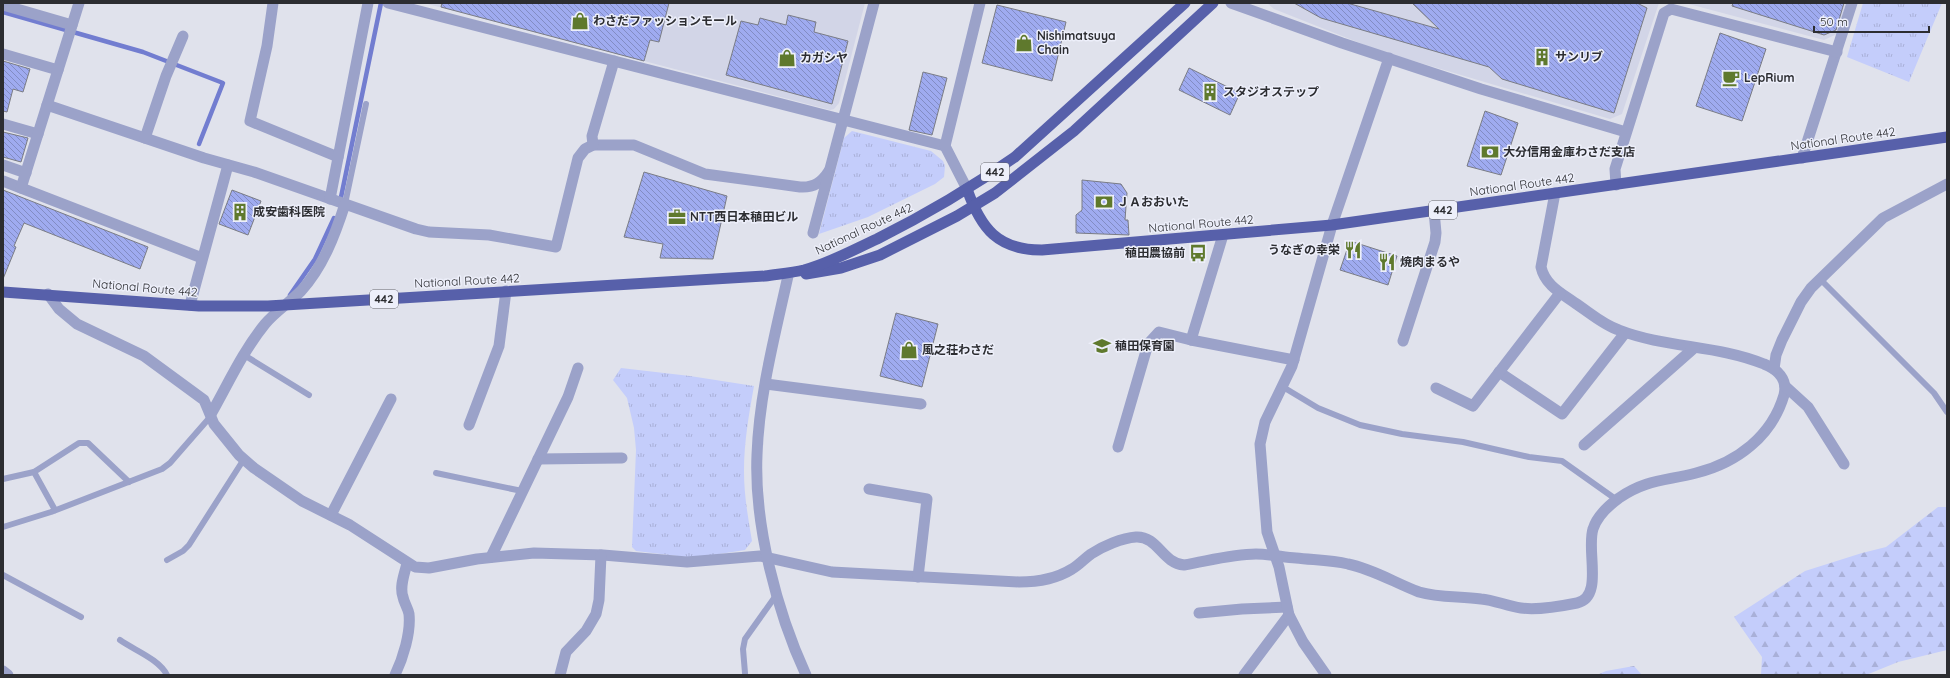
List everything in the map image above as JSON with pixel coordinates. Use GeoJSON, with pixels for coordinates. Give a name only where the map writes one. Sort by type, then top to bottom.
{"type":"FeatureCollection","features":[{"type":"Feature","properties":{"kind":"highway","name":"National Route 442"},"geometry":{"type":"LineString","coordinates":[[765,276],[805,269],[839,257],[905,225],[967,189],[1015,157],[1185,3]]}},
{"type":"Feature","properties":{"kind":"highway","name":"National Route 442"},"geometry":{"type":"LineString","coordinates":[[3,292],[190,305],[242,307],[765,276],[788,276],[822,272],[880,255],[974,207],[1026,170],[1074,131],[1213,3]]}},
{"type":"Feature","properties":{"kind":"highway","name":"National Route 442"},"geometry":{"type":"LineString","coordinates":[[967,189],[974,207],[983,222],[998,239],[1007,245],[1021,249],[1055,249],[1332,225],[1947,137]]}},
{"type":"Feature","properties":{"kind":"street"},"geometry":{"type":"LineString","coordinates":[[21,188],[79,3]]}},
{"type":"Feature","properties":{"kind":"street"},"geometry":{"type":"LineString","coordinates":[[273,3],[262,70],[250,121],[338,157]]}},
{"type":"Feature","properties":{"kind":"street"},"geometry":{"type":"LineString","coordinates":[[330,199],[368,3]]}},
{"type":"Feature","properties":{"kind":"street"},"geometry":{"type":"LineString","coordinates":[[388,3],[945,146]]}},
{"type":"Feature","properties":{"kind":"street"},"geometry":{"type":"LineString","coordinates":[[813,233],[874,3]]}},
{"type":"Feature","properties":{"kind":"street"},"geometry":{"type":"LineString","coordinates":[[967,189],[945,146],[980,3]]}},
{"type":"Feature","properties":{"kind":"street"},"geometry":{"type":"LineString","coordinates":[[1231,3],[1481,89],[1626,132]]}},
{"type":"Feature","properties":{"kind":"street"},"geometry":{"type":"LineString","coordinates":[[1802,158],[1852,3]]}},
{"type":"Feature","properties":{"kind":"street"},"geometry":{"type":"LineString","coordinates":[[3,5],[72,25]]}},
{"type":"Feature","properties":{"kind":"street"},"geometry":{"type":"LineString","coordinates":[[1616,185],[1615,169],[1661,18],[1664,13],[1671,9],[1837,52]]}},
{"type":"Feature","properties":{"kind":"street"},"geometry":{"type":"LineString","coordinates":[[145,138],[166,76],[183,36]]}},
{"type":"Feature","properties":{"kind":"street"},"geometry":{"type":"LineString","coordinates":[[3,54],[58,70]]}},
{"type":"Feature","properties":{"kind":"street"},"geometry":{"type":"LineString","coordinates":[[1326,675],[1303,642],[1288,611],[1275,556],[1266,532],[1260,444],[1265,422],[1283,387],[1294,360],[1332,225],[1389,58]]}},
{"type":"Feature","properties":{"kind":"street"},"geometry":{"type":"LineString","coordinates":[[593,145],[592,136],[614,61]]}},
{"type":"Feature","properties":{"kind":"street"},"geometry":{"type":"LineString","coordinates":[[47,105],[423,231],[489,235],[556,246],[578,158],[585,149],[593,145],[640,146],[687,168],[705,174],[800,187],[814,186],[823,180],[830,171]]}},
{"type":"Feature","properties":{"kind":"street"},"geometry":{"type":"LineString","coordinates":[[3,124],[38,134]]}},
{"type":"Feature","properties":{"kind":"street"},"geometry":{"type":"LineString","coordinates":[[3,165],[26,173]]}},
{"type":"Feature","properties":{"kind":"street"},"geometry":{"type":"LineString","coordinates":[[190,305],[228,165]]}},
{"type":"Feature","properties":{"kind":"street"},"geometry":{"type":"LineString","coordinates":[[3,181],[202,258]]}},
{"type":"Feature","properties":{"kind":"street"},"geometry":{"type":"LineString","coordinates":[[1774,369],[1776,355],[1782,340],[1805,295],[1883,218],[1947,184]]}},
{"type":"Feature","properties":{"kind":"street"},"geometry":{"type":"LineString","coordinates":[[1555,193],[1555,201],[1541,267],[1543,274],[1549,283],[1610,326],[1626,333],[1694,348],[1737,355],[1774,369],[1782,376],[1785,386],[1808,407],[1844,464]]}},
{"type":"Feature","properties":{"kind":"street"},"geometry":{"type":"LineString","coordinates":[[211,415],[244,355],[265,324],[308,283],[324,258],[345,204]]}},
{"type":"Feature","properties":{"kind":"street"},"geometry":{"type":"LineString","coordinates":[[1403,341],[1435,242],[1434,211]]}},
{"type":"Feature","properties":{"kind":"street"},"geometry":{"type":"LineString","coordinates":[[1191,340],[1223,235]]}},
{"type":"Feature","properties":{"kind":"street"},"geometry":{"type":"LineString","coordinates":[[788,276],[766,384],[758,435],[757,469],[761,517],[768,557],[777,594],[791,639],[806,675]]}},
{"type":"Feature","properties":{"kind":"street"},"geometry":{"type":"LineString","coordinates":[[469,425],[499,346],[506,292]]}},
{"type":"Feature","properties":{"kind":"street"},"geometry":{"type":"LineString","coordinates":[[1436,388],[1473,406],[1560,292]]}},
{"type":"Feature","properties":{"kind":"street"},"geometry":{"type":"LineString","coordinates":[[48,294],[59,309],[77,324],[134,350],[204,400],[214,424],[244,459],[302,501],[376,540],[407,563],[415,567],[429,568],[491,557],[539,553],[601,555],[687,562],[740,557],[768,557],[832,572],[1032,582],[1060,575],[1071,570],[1091,554],[1127,538],[1136,537],[1150,540],[1170,561],[1176,564],[1184,565],[1257,554],[1347,563],[1374,572],[1428,594],[1480,598],[1525,608],[1577,603],[1588,597],[1592,587],[1591,544],[1595,524],[1607,508],[1617,500],[1646,484],[1697,473],[1720,466],[1735,458],[1756,442],[1769,426],[1780,405],[1785,386]]}},
{"type":"Feature","properties":{"kind":"street"},"geometry":{"type":"LineString","coordinates":[[1118,448],[1148,344],[1159,332],[1191,340],[1294,360]]}},
{"type":"Feature","properties":{"kind":"street"},"geometry":{"type":"LineString","coordinates":[[1499,372],[1562,414],[1626,333]]}},
{"type":"Feature","properties":{"kind":"street"},"geometry":{"type":"LineString","coordinates":[[1584,445],[1694,348]]}},
{"type":"Feature","properties":{"kind":"street"},"geometry":{"type":"LineString","coordinates":[[491,557],[568,397],[578,368]]}},
{"type":"Feature","properties":{"kind":"street"},"geometry":{"type":"LineString","coordinates":[[766,384],[921,404]]}},
{"type":"Feature","properties":{"kind":"street"},"geometry":{"type":"LineString","coordinates":[[331,515],[391,399]]}},
{"type":"Feature","properties":{"kind":"street"},"geometry":{"type":"LineString","coordinates":[[538,459],[622,458]]}},
{"type":"Feature","properties":{"kind":"street"},"geometry":{"type":"LineString","coordinates":[[869,489],[927,499],[918,576]]}},
{"type":"Feature","properties":{"kind":"street"},"geometry":{"type":"LineString","coordinates":[[560,675],[566,652],[586,631],[596,614],[599,600],[601,555]]}},
{"type":"Feature","properties":{"kind":"street"},"geometry":{"type":"LineString","coordinates":[[394,675],[401,659],[408,629],[409,614],[402,588],[407,563]]}},
{"type":"Feature","properties":{"kind":"street"},"geometry":{"type":"LineString","coordinates":[[1199,613],[1262,607],[1288,611]]}},
{"type":"Feature","properties":{"kind":"street"},"geometry":{"type":"LineString","coordinates":[[1244,675],[1288,611]]}},
{"type":"Feature","properties":{"kind":"street"},"geometry":{"type":"LineString","coordinates":[[3,671],[8,675]]}},
{"type":"Feature","properties":{"kind":"lane"},"geometry":{"type":"LineString","coordinates":[[345,204],[366,104]]}},
{"type":"Feature","properties":{"kind":"lane"},"geometry":{"type":"LineString","coordinates":[[1820,279],[1934,394],[1947,412]]}},
{"type":"Feature","properties":{"kind":"lane"},"geometry":{"type":"LineString","coordinates":[[244,355],[309,395]]}},
{"type":"Feature","properties":{"kind":"lane"},"geometry":{"type":"LineString","coordinates":[[1283,387],[1318,408],[1353,423],[1402,434],[1463,442],[1529,458],[1562,461],[1617,500]]}},
{"type":"Feature","properties":{"kind":"lane"},"geometry":{"type":"LineString","coordinates":[[3,527],[55,510],[154,472],[170,463],[211,415]]}},
{"type":"Feature","properties":{"kind":"lane"},"geometry":{"type":"LineString","coordinates":[[3,479],[34,472],[79,443],[88,443],[129,482]]}},
{"type":"Feature","properties":{"kind":"lane"},"geometry":{"type":"LineString","coordinates":[[167,560],[184,552],[244,459]]}},
{"type":"Feature","properties":{"kind":"lane"},"geometry":{"type":"LineString","coordinates":[[34,472],[55,510]]}},
{"type":"Feature","properties":{"kind":"lane"},"geometry":{"type":"LineString","coordinates":[[436,473],[522,491]]}},
{"type":"Feature","properties":{"kind":"lane"},"geometry":{"type":"LineString","coordinates":[[3,575],[81,617]]}},
{"type":"Feature","properties":{"kind":"lane"},"geometry":{"type":"LineString","coordinates":[[745,673],[743,649],[745,639],[777,594]]}},
{"type":"Feature","properties":{"kind":"lane"},"geometry":{"type":"LineString","coordinates":[[120,640],[164,668],[167,675]]}},
{"type":"Feature","properties":{"kind":"shaded area"},"geometry":{"type":"Polygon","coordinates":[[[424,3],[865,3],[839,103],[834,109],[830,110],[424,3]]]}},
{"type":"Feature","properties":{"kind":"shaded area","name":"サンリブ"},"geometry":{"type":"Polygon","coordinates":[[[1267,3],[1659,3],[1622,114],[1610,119],[1380,51],[1274,9],[1267,3]]]}},
{"type":"Feature","properties":{"kind":"shaded area"},"geometry":{"type":"Polygon","coordinates":[[[1685,3],[1846,3],[1837,34],[1824,40],[1685,3]]]}},
{"type":"Feature","properties":{"kind":"green space"},"geometry":{"type":"Polygon","coordinates":[[[1863,3],[1942,3],[1909,82],[1847,57],[1863,3]]]}},
{"type":"Feature","properties":{"kind":"green space"},"geometry":{"type":"Polygon","coordinates":[[[852,131],[931,151],[943,161],[945,166],[944,177],[935,184],[868,217],[819,234],[844,138],[852,131]]]}},
{"type":"Feature","properties":{"kind":"green space"},"geometry":{"type":"Polygon","coordinates":[[[621,368],[690,376],[754,386],[744,460],[745,498],[752,541],[745,550],[694,558],[636,551],[632,547],[636,450],[634,428],[627,398],[613,380],[621,368]]]}},
{"type":"Feature","properties":{"kind":"green space"},"geometry":{"type":"Polygon","coordinates":[[[1938,507],[1947,507],[1947,650],[1898,662],[1866,675],[1761,675],[1762,657],[1734,617],[1805,571],[1886,547],[1938,507]]]}},
{"type":"Feature","properties":{"kind":"green space"},"geometry":{"type":"Polygon","coordinates":[[[1634,666],[1642,675],[1597,675],[1606,671],[1634,666]]]}},
{"type":"Feature","properties":{"kind":"building","name":"わさだファッションモール"},"geometry":{"type":"Polygon","coordinates":[[[442,3],[669,3],[659,42],[650,40],[644,61],[441,7],[442,3]]]}},
{"type":"Feature","properties":{"kind":"building","name":"サンリブ"},"geometry":{"type":"Polygon","coordinates":[[[1294,3],[1347,3],[1439,29],[1412,3],[1637,3],[1647,8],[1614,113],[1502,79],[1489,67],[1321,18],[1294,3]]]}},
{"type":"Feature","properties":{"kind":"building"},"geometry":{"type":"Polygon","coordinates":[[[1733,3],[1844,3],[1836,30],[1824,35],[1732,6],[1733,3]]]}},
{"type":"Feature","properties":{"kind":"building","name":"Nishimatsuya Chain"},"geometry":{"type":"Polygon","coordinates":[[[997,5],[1066,22],[1052,81],[982,63],[997,5]]]}},
{"type":"Feature","properties":{"kind":"building","name":"カガシヤ"},"geometry":{"type":"Polygon","coordinates":[[[788,15],[816,22],[814,32],[848,41],[832,104],[726,75],[741,21],[758,25],[760,18],[786,25],[788,15]]]}},
{"type":"Feature","properties":{"kind":"building","name":"LepRium"},"geometry":{"type":"Polygon","coordinates":[[[1720,33],[1766,49],[1742,121],[1696,106],[1720,33]]]}},
{"type":"Feature","properties":{"kind":"building"},"geometry":{"type":"Polygon","coordinates":[[[3,61],[30,69],[23,92],[13,89],[7,112],[3,111],[3,61]]]}},
{"type":"Feature","properties":{"kind":"building","name":"スタジオステップ"},"geometry":{"type":"Polygon","coordinates":[[[1189,68],[1240,93],[1230,115],[1179,90],[1189,68]]]}},
{"type":"Feature","properties":{"kind":"building"},"geometry":{"type":"Polygon","coordinates":[[[923,72],[947,78],[932,135],[909,130],[923,72]]]}},
{"type":"Feature","properties":{"kind":"building","name":"大分信用金庫わさだ支店"},"geometry":{"type":"Polygon","coordinates":[[[1485,111],[1518,123],[1501,175],[1467,166],[1485,111]]]}},
{"type":"Feature","properties":{"kind":"building"},"geometry":{"type":"Polygon","coordinates":[[[3,132],[28,138],[21,162],[3,157],[3,132]]]}},
{"type":"Feature","properties":{"kind":"building","name":"NTT西日本稙田ビル"},"geometry":{"type":"Polygon","coordinates":[[[644,172],[727,196],[713,259],[660,258],[663,244],[624,237],[644,172]]]}},
{"type":"Feature","properties":{"kind":"building","name":"ＪＡおおいた"},"geometry":{"type":"Polygon","coordinates":[[[1082,180],[1121,184],[1127,193],[1125,220],[1128,220],[1129,235],[1076,233],[1076,215],[1082,210],[1082,180]]]}},
{"type":"Feature","properties":{"kind":"building"},"geometry":{"type":"Polygon","coordinates":[[[3,190],[148,247],[140,269],[24,223],[14,246],[16,247],[3,279],[3,190]]]}},
{"type":"Feature","properties":{"kind":"building","name":"成安歯科医院"},"geometry":{"type":"Polygon","coordinates":[[[232,190],[261,201],[248,235],[219,224],[232,190]]]}},
{"type":"Feature","properties":{"kind":"building"},"geometry":{"type":"Polygon","coordinates":[[[1350,241],[1397,256],[1388,285],[1340,270],[1350,241]]]}},
{"type":"Feature","properties":{"kind":"building","name":"風之荘わさだ"},"geometry":{"type":"Polygon","coordinates":[[[896,313],[938,324],[922,387],[880,376],[896,313]]]}},
{"type":"Feature","properties":{"kind":"waterway"},"geometry":{"type":"LineString","coordinates":[[340,202],[381,3]]}},
{"type":"Feature","properties":{"kind":"waterway"},"geometry":{"type":"LineString","coordinates":[[3,12],[143,52],[223,83],[199,144]]}},
{"type":"Feature","properties":{"kind":"waterway"},"geometry":{"type":"LineString","coordinates":[[290,295],[315,259],[334,218]]}},
{"type":"Feature","properties":{"kind":"place","name":"わさだファッションモール"},"geometry":{"type":"Point","coordinates":[580,21]}},
{"type":"Feature","properties":{"kind":"place","name":"Nishimatsuya Chain"},"geometry":{"type":"Point","coordinates":[1024,43]}},
{"type":"Feature","properties":{"kind":"place","name":"サンリブ"},"geometry":{"type":"Point","coordinates":[1542,57]}},
{"type":"Feature","properties":{"kind":"place","name":"カガシヤ"},"geometry":{"type":"Point","coordinates":[787,58]}},
{"type":"Feature","properties":{"kind":"place","name":"LepRium"},"geometry":{"type":"Point","coordinates":[1731,78]}},
{"type":"Feature","properties":{"kind":"place","name":"スタジオステップ"},"geometry":{"type":"Point","coordinates":[1210,92]}},
{"type":"Feature","properties":{"kind":"place","name":"大分信用金庫わさだ支店"},"geometry":{"type":"Point","coordinates":[1490,152]}},
{"type":"Feature","properties":{"kind":"place","name":"ＪＡおおいた"},"geometry":{"type":"Point","coordinates":[1104,202]}},
{"type":"Feature","properties":{"kind":"place","name":"成安歯科医院"},"geometry":{"type":"Point","coordinates":[240,212]}},
{"type":"Feature","properties":{"kind":"place","name":"NTT西日本稙田ビル"},"geometry":{"type":"Point","coordinates":[677,217]}},
{"type":"Feature","properties":{"kind":"place","name":"うなぎの幸栄"},"geometry":{"type":"Point","coordinates":[1353,250]}},
{"type":"Feature","properties":{"kind":"place","name":"稙田農協前"},"geometry":{"type":"Point","coordinates":[1198,253]}},
{"type":"Feature","properties":{"kind":"place","name":"焼肉まるや"},"geometry":{"type":"Point","coordinates":[1387,262]}},
{"type":"Feature","properties":{"kind":"place","name":"稙田保育園"},"geometry":{"type":"Point","coordinates":[1102,346]}},
{"type":"Feature","properties":{"kind":"place","name":"風之荘わさだ"},"geometry":{"type":"Point","coordinates":[909,350]}}]}
